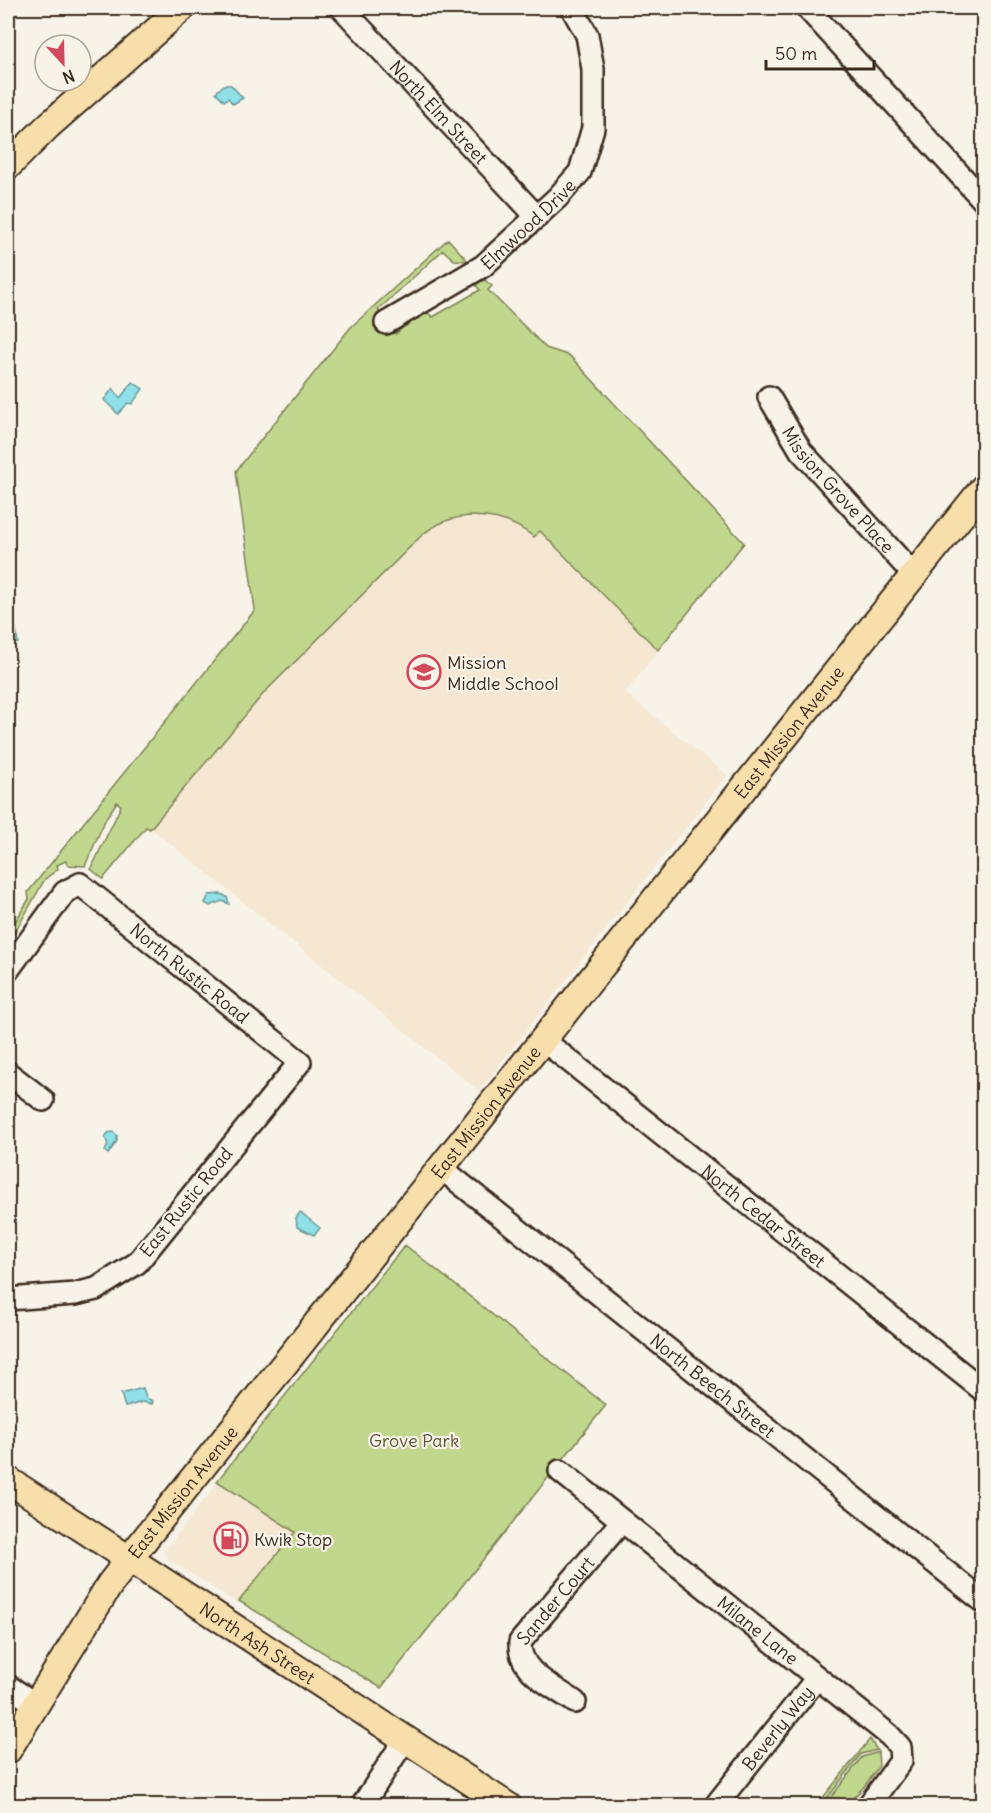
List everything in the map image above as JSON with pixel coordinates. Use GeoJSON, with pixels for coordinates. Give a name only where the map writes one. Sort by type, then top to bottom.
{"type":"FeatureCollection","features":[{"type":"Feature","properties":{"kind":"main road"},"geometry":{"type":"LineString","coordinates":[[8,166],[48,126],[182,8]]}},
{"type":"Feature","properties":{"kind":"main road","name":"East Mission Avenue"},"geometry":{"type":"LineString","coordinates":[[8,1750],[34,1703],[129,1560],[984,487]]}},
{"type":"Feature","properties":{"kind":"main road","name":"North Ash Street"},"geometry":{"type":"LineString","coordinates":[[8,1480],[508,1806]]}},
{"type":"Feature","properties":{"kind":"street","name":"North Elm Street"},"geometry":{"type":"LineString","coordinates":[[342,8],[537,217]]}},
{"type":"Feature","properties":{"kind":"street","name":"Elmwood Drive"},"geometry":{"type":"LineString","coordinates":[[386,323],[483,266],[570,186],[580,172],[593,128],[593,69],[590,47],[572,8]]}},
{"type":"Feature","properties":{"kind":"street"},"geometry":{"type":"LineString","coordinates":[[807,8],[984,201]]}},
{"type":"Feature","properties":{"kind":"street","name":"Mission Grove Place"},"geometry":{"type":"LineString","coordinates":[[769,397],[801,451],[914,574]]}},
{"type":"Feature","properties":{"kind":"street","name":"North Rustic Road"},"geometry":{"type":"LineString","coordinates":[[8,970],[65,892],[80,884],[300,1062]]}},
{"type":"Feature","properties":{"kind":"street","name":"North Cedar Street"},"geometry":{"type":"LineString","coordinates":[[543,1040],[984,1391]]}},
{"type":"Feature","properties":{"kind":"street","name":"East Rustic Road"},"geometry":{"type":"LineString","coordinates":[[8,1299],[75,1294],[96,1289],[137,1263],[300,1062]]}},
{"type":"Feature","properties":{"kind":"street"},"geometry":{"type":"LineString","coordinates":[[8,1072],[43,1101]]}},
{"type":"Feature","properties":{"kind":"street","name":"North Beech Street"},"geometry":{"type":"LineString","coordinates":[[441,1168],[981,1594]]}},
{"type":"Feature","properties":{"kind":"street","name":"Milane Lane"},"geometry":{"type":"LineString","coordinates":[[560,1471],[876,1724],[900,1747],[901,1761],[868,1806]]}},
{"type":"Feature","properties":{"kind":"street","name":"Sander Court"},"geometry":{"type":"LineString","coordinates":[[574,1702],[525,1666],[520,1652],[520,1642],[622,1521]]}},
{"type":"Feature","properties":{"kind":"street","name":"Beverly Way"},"geometry":{"type":"LineString","coordinates":[[715,1806],[817,1678]]}},
{"type":"Feature","properties":{"kind":"street"},"geometry":{"type":"LineString","coordinates":[[8,1686],[34,1703]]}},
{"type":"Feature","properties":{"kind":"street"},"geometry":{"type":"LineString","coordinates":[[362,1806],[405,1739]]}},
{"type":"Feature","properties":{"kind":"shaded area","name":"Mission Middle School"},"geometry":{"type":"Polygon","coordinates":[[[491,293],[546,348],[570,356],[744,543],[625,693],[727,775],[479,1091],[108,794],[255,610],[236,471],[375,364],[491,293]]]}},
{"type":"Feature","properties":{"kind":"shaded area","name":"Kwik Stop"},"geometry":{"type":"Polygon","coordinates":[[[218,1482],[295,1532],[237,1603],[168,1559],[164,1552],[218,1482]]]}},
{"type":"Feature","properties":{"kind":"green space"},"geometry":{"type":"Polygon","coordinates":[[[448,239],[468,261],[454,260],[443,250],[378,310],[396,334],[422,308],[433,317],[480,290],[474,283],[485,280],[492,286],[488,290],[546,348],[570,356],[744,543],[658,650],[540,531],[534,537],[506,522],[476,516],[460,517],[432,528],[419,538],[264,693],[150,829],[146,827],[103,879],[91,869],[121,806],[117,802],[106,818],[85,866],[68,865],[66,861],[57,865],[58,869],[45,879],[14,934],[8,933],[29,899],[28,892],[255,610],[236,471],[350,328],[448,239]]]}},
{"type":"Feature","properties":{"kind":"green space","name":"Grove Park"},"geometry":{"type":"Polygon","coordinates":[[[405,1245],[606,1405],[381,1688],[239,1601],[295,1532],[217,1481],[405,1245]]]}},
{"type":"Feature","properties":{"kind":"green space"},"geometry":{"type":"Polygon","coordinates":[[[870,1739],[877,1750],[861,1754],[822,1805],[817,1805],[870,1739]]]}},
{"type":"Feature","properties":{"kind":"green space"},"geometry":{"type":"Polygon","coordinates":[[[878,1752],[879,1766],[857,1794],[844,1802],[825,1805],[862,1757],[878,1752]]]}},
{"type":"Feature","properties":{"kind":"water"},"geometry":{"type":"Polygon","coordinates":[[[224,85],[231,85],[243,98],[233,104],[228,98],[224,101],[216,92],[224,85]]]}},
{"type":"Feature","properties":{"kind":"water"},"geometry":{"type":"Polygon","coordinates":[[[133,382],[143,389],[132,404],[128,403],[118,414],[104,400],[113,388],[120,398],[133,382]]]}},
{"type":"Feature","properties":{"kind":"water"},"geometry":{"type":"Polygon","coordinates":[[[15,623],[18,643],[8,644],[8,624],[15,623]]]}},
{"type":"Feature","properties":{"kind":"water"},"geometry":{"type":"Polygon","coordinates":[[[221,894],[227,897],[229,904],[222,901],[210,906],[205,903],[209,895],[221,894]]]}},
{"type":"Feature","properties":{"kind":"water"},"geometry":{"type":"Polygon","coordinates":[[[113,1132],[117,1135],[117,1141],[108,1154],[105,1151],[108,1145],[105,1137],[108,1133],[113,1132]]]}},
{"type":"Feature","properties":{"kind":"water"},"geometry":{"type":"Polygon","coordinates":[[[300,1212],[320,1228],[314,1235],[297,1227],[296,1218],[300,1212]]]}},
{"type":"Feature","properties":{"kind":"water"},"geometry":{"type":"Polygon","coordinates":[[[143,1388],[146,1398],[153,1401],[152,1404],[143,1402],[125,1407],[121,1394],[143,1388]]]}},
{"type":"Feature","properties":{"kind":"place","name":"Mission Middle School"},"geometry":{"type":"Point","coordinates":[424,672]}},
{"type":"Feature","properties":{"kind":"place","name":"Kwik Stop"},"geometry":{"type":"Point","coordinates":[231,1539]}}]}
